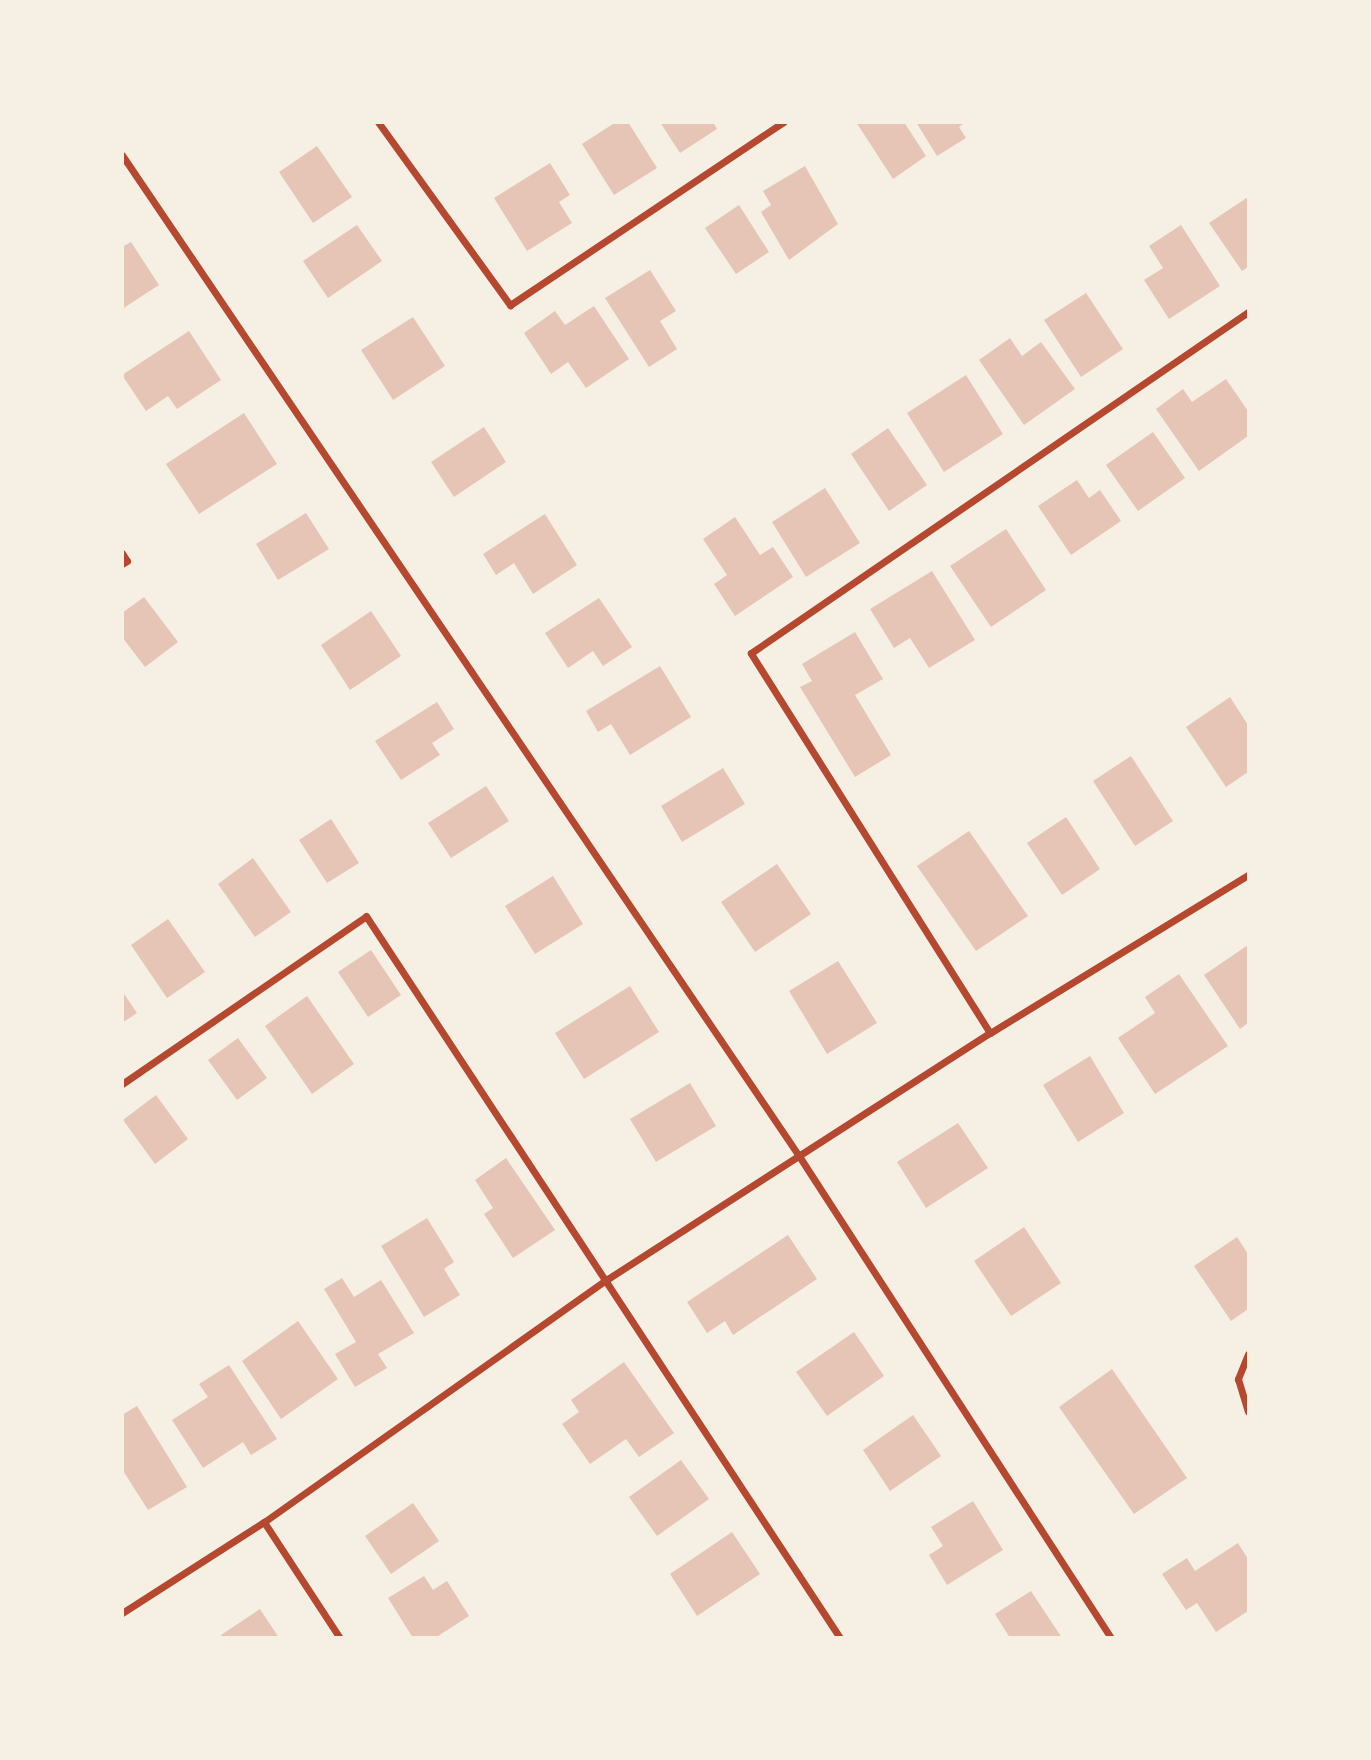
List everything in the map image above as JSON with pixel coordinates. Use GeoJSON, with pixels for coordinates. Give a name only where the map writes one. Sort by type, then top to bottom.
{"type":"FeatureCollection","features":[{"type":"Feature","properties":{"kind":"street"},"geometry":{"type":"LineString","coordinates":[[378,122],[510,305],[783,122]]}},
{"type":"Feature","properties":{"kind":"street"},"geometry":{"type":"LineString","coordinates":[[122,155],[799,1156],[1111,1637]]}},
{"type":"Feature","properties":{"kind":"street"},"geometry":{"type":"LineString","coordinates":[[990,1033],[751,653],[1248,312]]}},
{"type":"Feature","properties":{"kind":"street"},"geometry":{"type":"LineString","coordinates":[[122,553],[127,561],[122,564]]}},
{"type":"Feature","properties":{"kind":"street"},"geometry":{"type":"LineString","coordinates":[[122,1613],[264,1522],[606,1280],[990,1033],[1248,875]]}},
{"type":"Feature","properties":{"kind":"street"},"geometry":{"type":"LineString","coordinates":[[122,1084],[366,916],[840,1637]]}},
{"type":"Feature","properties":{"kind":"street"},"geometry":{"type":"LineString","coordinates":[[1248,1354],[1238,1379],[1248,1412]]}},
{"type":"Feature","properties":{"kind":"street"},"geometry":{"type":"LineString","coordinates":[[264,1522],[340,1637]]}},
{"type":"Feature","properties":{"kind":"building"},"geometry":{"type":"Polygon","coordinates":[[[616,122],[628,122],[657,168],[614,195],[582,144],[616,122]]]}},
{"type":"Feature","properties":{"kind":"building"},"geometry":{"type":"Polygon","coordinates":[[[660,122],[713,122],[717,129],[680,153],[660,122]]]}},
{"type":"Feature","properties":{"kind":"building"},"geometry":{"type":"Polygon","coordinates":[[[856,122],[904,122],[926,156],[893,179],[856,122]]]}},
{"type":"Feature","properties":{"kind":"building"},"geometry":{"type":"Polygon","coordinates":[[[916,122],[966,122],[959,127],[966,138],[937,156],[916,122]]]}},
{"type":"Feature","properties":{"kind":"building"},"geometry":{"type":"Polygon","coordinates":[[[317,146],[352,197],[313,223],[279,172],[317,146]]]}},
{"type":"Feature","properties":{"kind":"building"},"geometry":{"type":"Polygon","coordinates":[[[550,163],[570,195],[559,202],[572,223],[527,251],[494,198],[550,163]]]}},
{"type":"Feature","properties":{"kind":"building"},"geometry":{"type":"Polygon","coordinates":[[[805,166],[838,224],[789,260],[761,212],[771,205],[763,191],[805,166]]]}},
{"type":"Feature","properties":{"kind":"building"},"geometry":{"type":"Polygon","coordinates":[[[1248,197],[1248,267],[1242,271],[1209,223],[1248,197]]]}},
{"type":"Feature","properties":{"kind":"building"},"geometry":{"type":"Polygon","coordinates":[[[739,205],[769,252],[736,274],[705,228],[739,205]]]}},
{"type":"Feature","properties":{"kind":"building"},"geometry":{"type":"Polygon","coordinates":[[[357,225],[382,261],[328,298],[303,261],[357,225]]]}},
{"type":"Feature","properties":{"kind":"building"},"geometry":{"type":"Polygon","coordinates":[[[1181,225],[1220,286],[1169,319],[1144,280],[1163,268],[1149,246],[1181,225]]]}},
{"type":"Feature","properties":{"kind":"building"},"geometry":{"type":"Polygon","coordinates":[[[131,242],[159,285],[122,309],[122,247],[131,242]]]}},
{"type":"Feature","properties":{"kind":"building"},"geometry":{"type":"Polygon","coordinates":[[[650,270],[676,311],[660,321],[677,349],[649,367],[605,298],[650,270]]]}},
{"type":"Feature","properties":{"kind":"building"},"geometry":{"type":"Polygon","coordinates":[[[1086,293],[1123,349],[1081,377],[1044,320],[1086,293]]]}},
{"type":"Feature","properties":{"kind":"building"},"geometry":{"type":"Polygon","coordinates":[[[594,306],[629,359],[586,388],[568,362],[551,374],[524,333],[555,311],[565,325],[594,306]]]}},
{"type":"Feature","properties":{"kind":"building"},"geometry":{"type":"Polygon","coordinates":[[[413,317],[445,366],[393,400],[361,350],[413,317]]]}},
{"type":"Feature","properties":{"kind":"building"},"geometry":{"type":"Polygon","coordinates":[[[189,331],[221,380],[177,409],[168,396],[146,411],[122,375],[189,331]]]}},
{"type":"Feature","properties":{"kind":"building"},"geometry":{"type":"Polygon","coordinates":[[[1010,338],[1022,356],[1041,342],[1075,389],[1024,425],[979,360],[1010,338]]]}},
{"type":"Feature","properties":{"kind":"building"},"geometry":{"type":"Polygon","coordinates":[[[966,375],[1003,434],[944,472],[907,413],[966,375]]]}},
{"type":"Feature","properties":{"kind":"building"},"geometry":{"type":"Polygon","coordinates":[[[1226,379],[1248,411],[1248,436],[1199,471],[1156,409],[1183,389],[1192,402],[1226,379]]]}},
{"type":"Feature","properties":{"kind":"building"},"geometry":{"type":"Polygon","coordinates":[[[244,413],[277,464],[199,514],[166,464],[244,413]]]}},
{"type":"Feature","properties":{"kind":"building"},"geometry":{"type":"Polygon","coordinates":[[[484,427],[506,462],[454,497],[431,462],[484,427]]]}},
{"type":"Feature","properties":{"kind":"building"},"geometry":{"type":"Polygon","coordinates":[[[888,428],[927,485],[889,511],[851,454],[888,428]]]}},
{"type":"Feature","properties":{"kind":"building"},"geometry":{"type":"Polygon","coordinates":[[[1153,432],[1185,478],[1138,511],[1106,465],[1153,432]]]}},
{"type":"Feature","properties":{"kind":"building"},"geometry":{"type":"Polygon","coordinates":[[[1077,480],[1089,498],[1100,490],[1121,521],[1071,555],[1038,506],[1077,480]]]}},
{"type":"Feature","properties":{"kind":"building"},"geometry":{"type":"Polygon","coordinates":[[[825,488],[860,543],[806,577],[772,522],[825,488]]]}},
{"type":"Feature","properties":{"kind":"building"},"geometry":{"type":"Polygon","coordinates":[[[306,513],[329,549],[278,580],[256,544],[306,513]]]}},
{"type":"Feature","properties":{"kind":"building"},"geometry":{"type":"Polygon","coordinates":[[[545,514],[577,565],[533,594],[514,563],[496,575],[483,554],[545,514]]]}},
{"type":"Feature","properties":{"kind":"building"},"geometry":{"type":"Polygon","coordinates":[[[735,517],[760,555],[773,547],[793,577],[735,616],[714,584],[727,575],[703,539],[735,517]]]}},
{"type":"Feature","properties":{"kind":"building"},"geometry":{"type":"Polygon","coordinates":[[[1006,529],[1046,590],[991,627],[950,566],[1006,529]]]}},
{"type":"Feature","properties":{"kind":"building"},"geometry":{"type":"Polygon","coordinates":[[[932,571],[975,640],[929,668],[910,638],[894,648],[870,609],[932,571]]]}},
{"type":"Feature","properties":{"kind":"building"},"geometry":{"type":"Polygon","coordinates":[[[144,597],[178,642],[145,667],[122,637],[122,613],[144,597]]]}},
{"type":"Feature","properties":{"kind":"building"},"geometry":{"type":"Polygon","coordinates":[[[599,598],[632,647],[603,666],[593,651],[568,668],[545,633],[599,598]]]}},
{"type":"Feature","properties":{"kind":"building"},"geometry":{"type":"Polygon","coordinates":[[[371,611],[401,656],[350,690],[321,645],[371,611]]]}},
{"type":"Feature","properties":{"kind":"building"},"geometry":{"type":"Polygon","coordinates":[[[855,632],[883,679],[855,695],[891,755],[855,777],[800,687],[812,681],[802,664],[855,632]]]}},
{"type":"Feature","properties":{"kind":"building"},"geometry":{"type":"Polygon","coordinates":[[[660,666],[691,717],[630,755],[611,724],[598,732],[586,711],[660,666]]]}},
{"type":"Feature","properties":{"kind":"building"},"geometry":{"type":"Polygon","coordinates":[[[1230,697],[1248,725],[1248,772],[1226,787],[1186,727],[1230,697]]]}},
{"type":"Feature","properties":{"kind":"building"},"geometry":{"type":"Polygon","coordinates":[[[437,702],[454,729],[432,743],[440,755],[401,780],[375,741],[437,702]]]}},
{"type":"Feature","properties":{"kind":"building"},"geometry":{"type":"Polygon","coordinates":[[[1131,756],[1173,821],[1135,846],[1093,781],[1131,756]]]}},
{"type":"Feature","properties":{"kind":"building"},"geometry":{"type":"Polygon","coordinates":[[[723,768],[745,804],[682,842],[661,806],[723,768]]]}},
{"type":"Feature","properties":{"kind":"building"},"geometry":{"type":"Polygon","coordinates":[[[486,786],[509,821],[451,858],[428,823],[486,786]]]}},
{"type":"Feature","properties":{"kind":"building"},"geometry":{"type":"Polygon","coordinates":[[[1066,817],[1100,869],[1062,895],[1027,843],[1066,817]]]}},
{"type":"Feature","properties":{"kind":"building"},"geometry":{"type":"Polygon","coordinates":[[[331,819],[359,863],[327,883],[299,840],[331,819]]]}},
{"type":"Feature","properties":{"kind":"building"},"geometry":{"type":"Polygon","coordinates":[[[969,831],[1028,916],[976,951],[917,866],[969,831]]]}},
{"type":"Feature","properties":{"kind":"building"},"geometry":{"type":"Polygon","coordinates":[[[253,858],[291,912],[255,937],[218,884],[253,858]]]}},
{"type":"Feature","properties":{"kind":"building"},"geometry":{"type":"Polygon","coordinates":[[[777,864],[811,914],[755,952],[721,902],[777,864]]]}},
{"type":"Feature","properties":{"kind":"building"},"geometry":{"type":"Polygon","coordinates":[[[553,876],[583,924],[535,954],[505,906],[553,876]]]}},
{"type":"Feature","properties":{"kind":"building"},"geometry":{"type":"Polygon","coordinates":[[[168,919],[205,972],[167,998],[131,945],[168,919]]]}},
{"type":"Feature","properties":{"kind":"building"},"geometry":{"type":"Polygon","coordinates":[[[1248,945],[1248,1023],[1240,1029],[1204,975],[1248,945]]]}},
{"type":"Feature","properties":{"kind":"building"},"geometry":{"type":"Polygon","coordinates":[[[371,950],[401,995],[368,1017],[338,972],[371,950]]]}},
{"type":"Feature","properties":{"kind":"building"},"geometry":{"type":"Polygon","coordinates":[[[838,961],[877,1023],[827,1054],[789,991],[838,961]]]}},
{"type":"Feature","properties":{"kind":"building"},"geometry":{"type":"Polygon","coordinates":[[[1179,974],[1228,1046],[1155,1094],[1118,1038],[1155,1013],[1145,997],[1179,974]]]}},
{"type":"Feature","properties":{"kind":"building"},"geometry":{"type":"Polygon","coordinates":[[[630,986],[659,1032],[584,1079],[555,1033],[630,986]]]}},
{"type":"Feature","properties":{"kind":"building"},"geometry":{"type":"Polygon","coordinates":[[[122,991],[137,1013],[122,1023],[122,991]]]}},
{"type":"Feature","properties":{"kind":"building"},"geometry":{"type":"Polygon","coordinates":[[[307,996],[354,1064],[312,1094],[265,1026],[307,996]]]}},
{"type":"Feature","properties":{"kind":"building"},"geometry":{"type":"Polygon","coordinates":[[[238,1038],[267,1078],[237,1100],[208,1060],[238,1038]]]}},
{"type":"Feature","properties":{"kind":"building"},"geometry":{"type":"Polygon","coordinates":[[[1090,1056],[1124,1113],[1078,1142],[1043,1085],[1090,1056]]]}},
{"type":"Feature","properties":{"kind":"building"},"geometry":{"type":"Polygon","coordinates":[[[690,1083],[716,1126],[656,1162],[630,1119],[690,1083]]]}},
{"type":"Feature","properties":{"kind":"building"},"geometry":{"type":"Polygon","coordinates":[[[156,1095],[188,1139],[155,1164],[123,1120],[156,1095]]]}},
{"type":"Feature","properties":{"kind":"building"},"geometry":{"type":"Polygon","coordinates":[[[958,1123],[988,1168],[926,1208],[897,1162],[958,1123]]]}},
{"type":"Feature","properties":{"kind":"building"},"geometry":{"type":"Polygon","coordinates":[[[506,1158],[555,1230],[513,1258],[484,1214],[493,1208],[475,1180],[506,1158]]]}},
{"type":"Feature","properties":{"kind":"building"},"geometry":{"type":"Polygon","coordinates":[[[427,1218],[454,1262],[444,1269],[460,1295],[424,1317],[381,1246],[427,1218]]]}},
{"type":"Feature","properties":{"kind":"building"},"geometry":{"type":"Polygon","coordinates":[[[1024,1227],[1061,1283],[1011,1316],[974,1261],[1024,1227]]]}},
{"type":"Feature","properties":{"kind":"building"},"geometry":{"type":"Polygon","coordinates":[[[788,1235],[817,1279],[733,1335],[725,1321],[707,1333],[687,1302],[788,1235]]]}},
{"type":"Feature","properties":{"kind":"building"},"geometry":{"type":"Polygon","coordinates":[[[1237,1237],[1248,1254],[1248,1309],[1231,1321],[1194,1266],[1237,1237]]]}},
{"type":"Feature","properties":{"kind":"building"},"geometry":{"type":"Polygon","coordinates":[[[342,1278],[354,1297],[381,1280],[414,1333],[378,1354],[387,1368],[355,1387],[335,1354],[356,1342],[324,1289],[342,1278]]]}},
{"type":"Feature","properties":{"kind":"building"},"geometry":{"type":"Polygon","coordinates":[[[298,1321],[338,1379],[281,1419],[242,1361],[298,1321]]]}},
{"type":"Feature","properties":{"kind":"building"},"geometry":{"type":"Polygon","coordinates":[[[854,1332],[884,1376],[827,1416],[796,1372],[854,1332]]]}},
{"type":"Feature","properties":{"kind":"building"},"geometry":{"type":"Polygon","coordinates":[[[624,1362],[674,1433],[639,1457],[626,1439],[590,1464],[562,1424],[579,1412],[571,1400],[624,1362]]]}},
{"type":"Feature","properties":{"kind":"building"},"geometry":{"type":"Polygon","coordinates":[[[229,1365],[277,1439],[251,1455],[243,1442],[203,1468],[172,1420],[208,1397],[199,1384],[229,1365]]]}},
{"type":"Feature","properties":{"kind":"building"},"geometry":{"type":"Polygon","coordinates":[[[1112,1369],[1187,1478],[1134,1514],[1059,1407],[1112,1369]]]}},
{"type":"Feature","properties":{"kind":"building"},"geometry":{"type":"Polygon","coordinates":[[[137,1406],[187,1487],[148,1510],[122,1469],[122,1415],[137,1406]]]}},
{"type":"Feature","properties":{"kind":"building"},"geometry":{"type":"Polygon","coordinates":[[[913,1415],[941,1456],[890,1491],[863,1450],[913,1415]]]}},
{"type":"Feature","properties":{"kind":"building"},"geometry":{"type":"Polygon","coordinates":[[[681,1460],[709,1499],[657,1536],[629,1497],[681,1460]]]}},
{"type":"Feature","properties":{"kind":"building"},"geometry":{"type":"Polygon","coordinates":[[[973,1501],[1003,1550],[947,1585],[929,1555],[943,1546],[931,1527],[973,1501]]]}},
{"type":"Feature","properties":{"kind":"building"},"geometry":{"type":"Polygon","coordinates":[[[413,1503],[439,1541],[391,1574],[365,1536],[413,1503]]]}},
{"type":"Feature","properties":{"kind":"building"},"geometry":{"type":"Polygon","coordinates":[[[732,1532],[760,1574],[697,1616],[670,1574],[732,1532]]]}},
{"type":"Feature","properties":{"kind":"building"},"geometry":{"type":"Polygon","coordinates":[[[1238,1543],[1248,1559],[1248,1611],[1216,1632],[1197,1603],[1186,1610],[1162,1574],[1187,1558],[1195,1571],[1238,1543]]]}},
{"type":"Feature","properties":{"kind":"building"},"geometry":{"type":"Polygon","coordinates":[[[424,1576],[433,1590],[447,1581],[469,1616],[435,1638],[413,1638],[388,1598],[424,1576]]]}},
{"type":"Feature","properties":{"kind":"building"},"geometry":{"type":"Polygon","coordinates":[[[1031,1591],[1062,1638],[1010,1638],[995,1614],[1031,1591]]]}},
{"type":"Feature","properties":{"kind":"building"},"geometry":{"type":"Polygon","coordinates":[[[260,1609],[279,1638],[223,1638],[221,1635],[260,1609]]]}}]}
